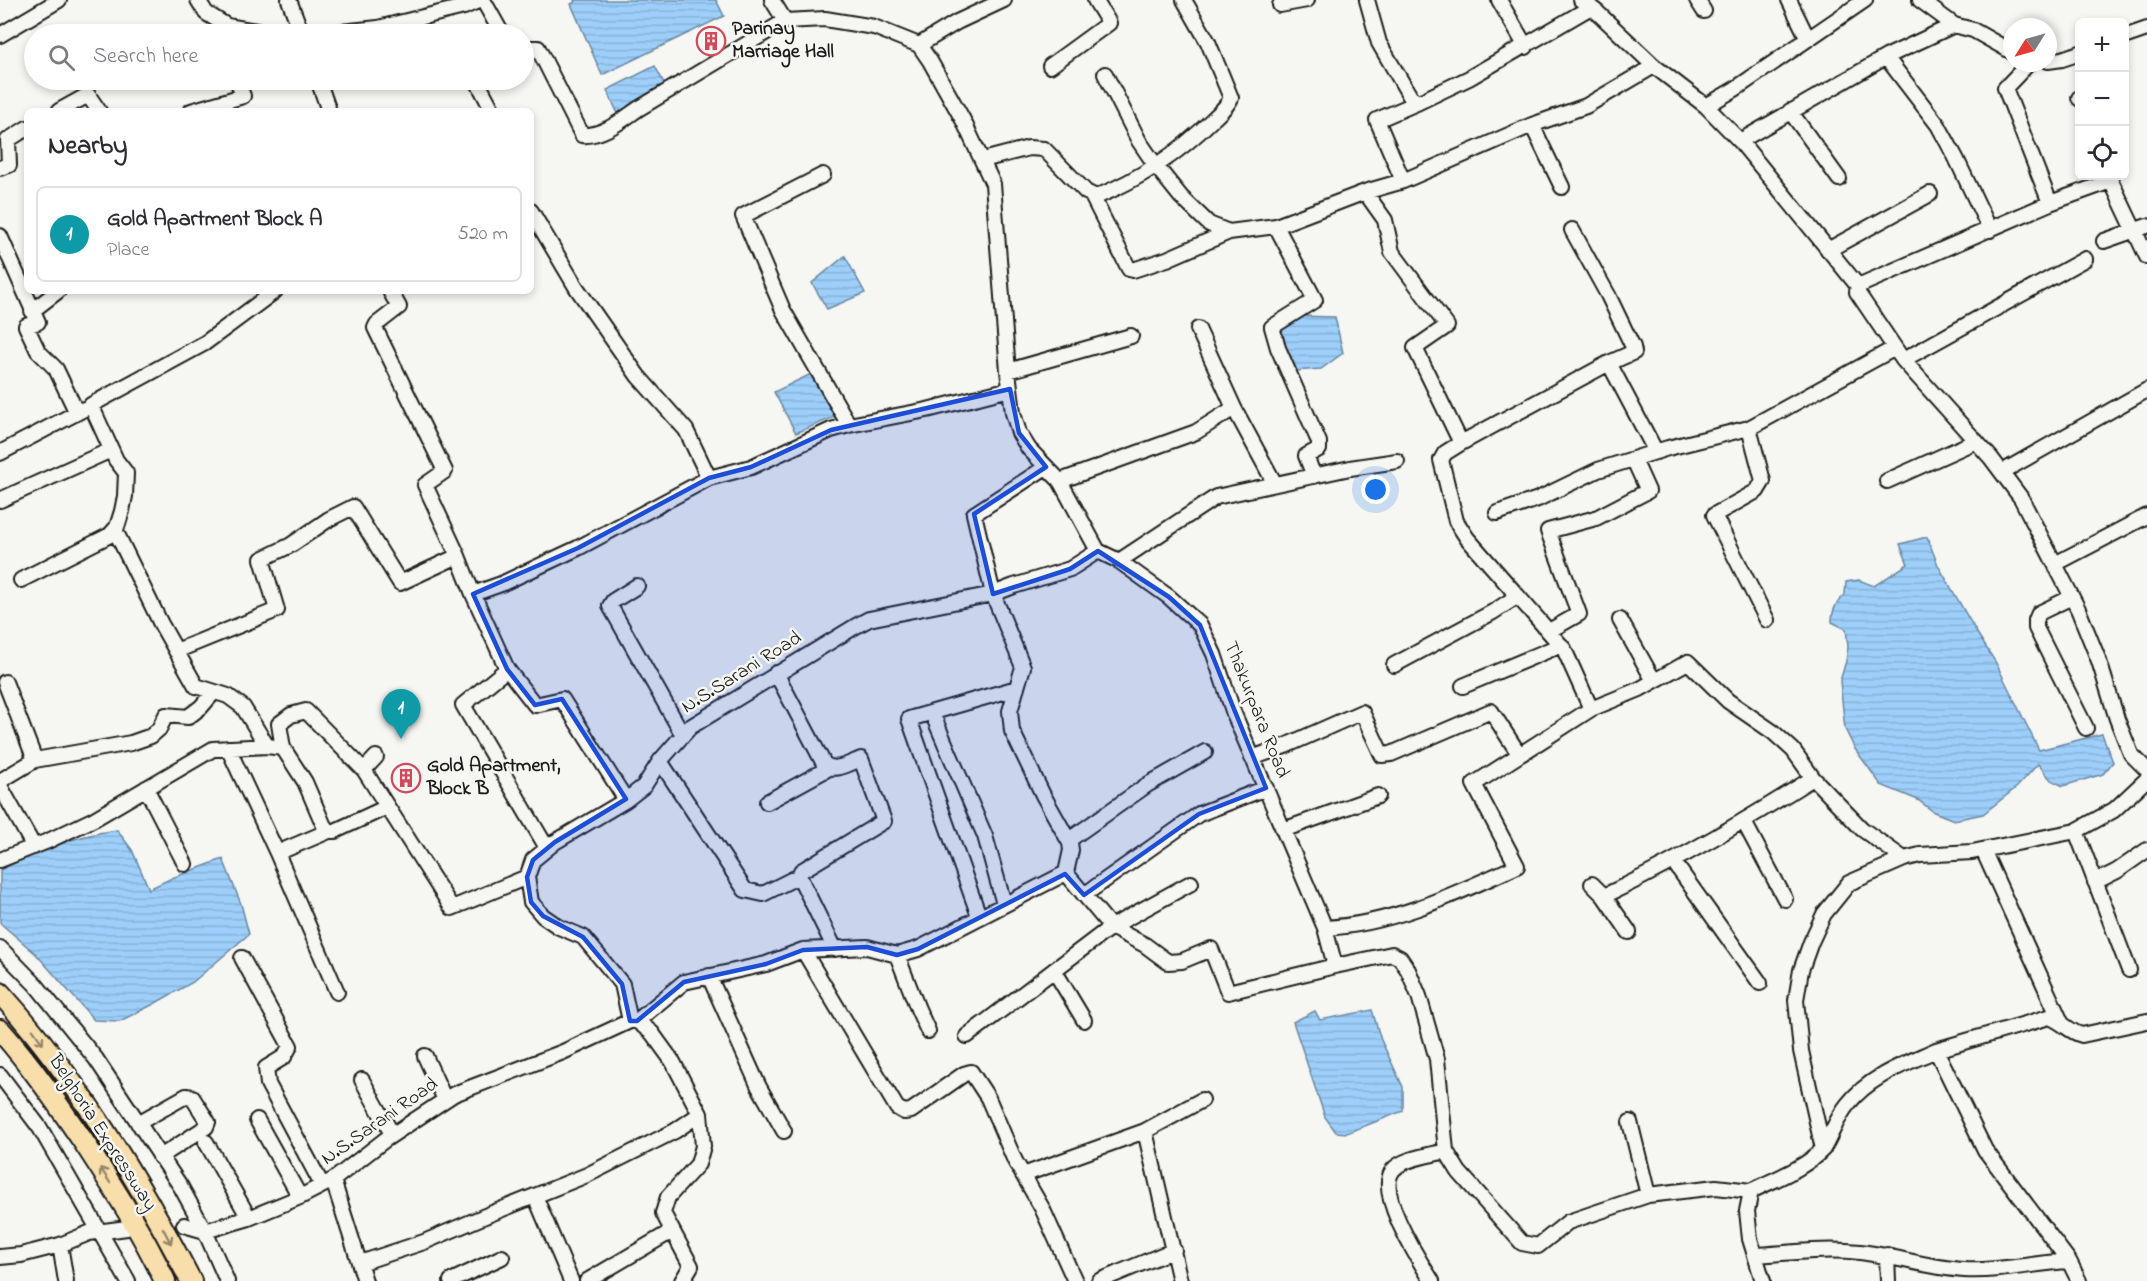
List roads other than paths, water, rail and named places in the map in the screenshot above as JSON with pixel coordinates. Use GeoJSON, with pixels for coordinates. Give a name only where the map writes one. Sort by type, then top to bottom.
{"type":"FeatureCollection","features":[{"type":"Feature","properties":{"kind":"highway","name":"Belghoria Expressway"},"geometry":{"type":"LineString","coordinates":[[0,993],[32,1028],[84,1102],[158,1218],[191,1281]]}},
{"type":"Feature","properties":{"kind":"highway","name":"Belghoria Expressway"},"geometry":{"type":"LineString","coordinates":[[0,1030],[23,1056],[107,1178],[149,1248],[165,1281]]}},
{"type":"Feature","properties":{"kind":"street"},"geometry":{"type":"LineString","coordinates":[[0,35],[59,0]]}},
{"type":"Feature","properties":{"kind":"street"},"geometry":{"type":"LineString","coordinates":[[198,0],[206,13],[219,24]]}},
{"type":"Feature","properties":{"kind":"street"},"geometry":{"type":"LineString","coordinates":[[289,0],[298,24]]}},
{"type":"Feature","properties":{"kind":"street"},"geometry":{"type":"LineString","coordinates":[[394,24],[464,7],[482,0],[496,24]]}},
{"type":"Feature","properties":{"kind":"street"},"geometry":{"type":"LineString","coordinates":[[772,0],[785,21]]}},
{"type":"Feature","properties":{"kind":"street"},"geometry":{"type":"LineString","coordinates":[[919,45],[957,21],[1004,0]]}},
{"type":"Feature","properties":{"kind":"street"},"geometry":{"type":"LineString","coordinates":[[1050,66],[1108,23],[1095,0]]}},
{"type":"Feature","properties":{"kind":"street"},"geometry":{"type":"LineString","coordinates":[[1092,196],[1103,194],[1156,166],[1194,138],[1231,98],[1208,42],[1184,0]]}},
{"type":"Feature","properties":{"kind":"street"},"geometry":{"type":"LineString","coordinates":[[1280,5],[1307,0]]}},
{"type":"Feature","properties":{"kind":"street"},"geometry":{"type":"LineString","coordinates":[[1367,0],[1379,44],[1412,98],[1419,102]]}},
{"type":"Feature","properties":{"kind":"street"},"geometry":{"type":"LineString","coordinates":[[1499,0],[1526,47]]}},
{"type":"Feature","properties":{"kind":"street"},"geometry":{"type":"LineString","coordinates":[[1789,0],[1808,39]]}},
{"type":"Feature","properties":{"kind":"street"},"geometry":{"type":"LineString","coordinates":[[1706,106],[1735,89],[1865,0]]}},
{"type":"Feature","properties":{"kind":"street"},"geometry":{"type":"LineString","coordinates":[[1920,0],[1954,25],[1973,30],[2003,47]]}},
{"type":"Feature","properties":{"kind":"street"},"geometry":{"type":"LineString","coordinates":[[1403,181],[1377,120],[1469,78],[1526,47],[1587,3],[1654,66],[1706,106],[1740,141],[1858,286],[1857,292],[1904,360],[1976,441],[2021,498],[2072,597],[2098,661],[2131,754],[2147,770]]}},
{"type":"Feature","properties":{"kind":"street"},"geometry":{"type":"LineString","coordinates":[[534,48],[538,48],[582,135],[591,136],[619,122],[785,21],[825,18],[874,27],[919,45],[930,61],[983,160],[993,184],[1008,371],[1013,413],[1019,433],[1029,449],[1060,481],[1098,550]]}},
{"type":"Feature","properties":{"kind":"street"},"geometry":{"type":"LineString","coordinates":[[1740,141],[1886,57],[1954,25]]}},
{"type":"Feature","properties":{"kind":"street"},"geometry":{"type":"LineString","coordinates":[[2129,35],[2147,29]]}},
{"type":"Feature","properties":{"kind":"street"},"geometry":{"type":"LineString","coordinates":[[2057,60],[2075,54]]}},
{"type":"Feature","properties":{"kind":"street"},"geometry":{"type":"LineString","coordinates":[[1886,57],[1938,125],[1990,230]]}},
{"type":"Feature","properties":{"kind":"street"},"geometry":{"type":"LineString","coordinates":[[983,160],[1029,148],[1044,149],[1092,196],[1129,269],[1133,270],[1167,259],[1229,232],[1276,226],[1365,192],[1403,181],[1532,125],[1586,106],[1654,66]]}},
{"type":"Feature","properties":{"kind":"street"},"geometry":{"type":"LineString","coordinates":[[2020,72],[2005,88],[2050,203]]}},
{"type":"Feature","properties":{"kind":"street"},"geometry":{"type":"LineString","coordinates":[[1105,74],[1139,141],[1180,197],[1209,224],[1229,232]]}},
{"type":"Feature","properties":{"kind":"street"},"geometry":{"type":"LineString","coordinates":[[201,108],[243,96],[241,90]]}},
{"type":"Feature","properties":{"kind":"street"},"geometry":{"type":"LineString","coordinates":[[322,90],[328,108]]}},
{"type":"Feature","properties":{"kind":"street"},"geometry":{"type":"LineString","coordinates":[[482,90],[491,108]]}},
{"type":"Feature","properties":{"kind":"street"},"geometry":{"type":"LineString","coordinates":[[64,108],[88,95],[97,108]]}},
{"type":"Feature","properties":{"kind":"street"},"geometry":{"type":"LineString","coordinates":[[1790,111],[1839,179]]}},
{"type":"Feature","properties":{"kind":"street"},"geometry":{"type":"LineString","coordinates":[[1532,125],[1562,187]]}},
{"type":"Feature","properties":{"kind":"street"},"geometry":{"type":"LineString","coordinates":[[0,168],[9,165],[4,137],[24,129]]}},
{"type":"Feature","properties":{"kind":"street"},"geometry":{"type":"LineString","coordinates":[[823,175],[743,216],[783,310],[849,424]]}},
{"type":"Feature","properties":{"kind":"street"},"geometry":{"type":"LineString","coordinates":[[1858,286],[2105,180]]}},
{"type":"Feature","properties":{"kind":"street"},"geometry":{"type":"LineString","coordinates":[[2111,180],[2141,228],[2147,257]]}},
{"type":"Feature","properties":{"kind":"street"},"geometry":{"type":"LineString","coordinates":[[1365,192],[1385,220],[1392,252],[1447,326],[1415,348],[1461,443]]}},
{"type":"Feature","properties":{"kind":"street"},"geometry":{"type":"LineString","coordinates":[[1828,250],[1930,194]]}},
{"type":"Feature","properties":{"kind":"street"},"geometry":{"type":"LineString","coordinates":[[534,216],[576,287],[632,367],[686,430],[709,478]]}},
{"type":"Feature","properties":{"kind":"street"},"geometry":{"type":"LineString","coordinates":[[1276,226],[1315,300],[1272,327],[1278,348],[1319,442],[1318,449],[1306,456],[1314,476]]}},
{"type":"Feature","properties":{"kind":"street"},"geometry":{"type":"LineString","coordinates":[[2104,241],[2141,228]]}},
{"type":"Feature","properties":{"kind":"street"},"geometry":{"type":"LineString","coordinates":[[1572,230],[1613,304],[1634,352],[1609,363],[1461,443],[1445,453],[1441,460],[1456,521],[1478,553],[1561,645],[1591,709]]}},
{"type":"Feature","properties":{"kind":"street"},"geometry":{"type":"LineString","coordinates":[[0,236],[24,292]]}},
{"type":"Feature","properties":{"kind":"street"},"geometry":{"type":"LineString","coordinates":[[1904,360],[2085,259]]}},
{"type":"Feature","properties":{"kind":"street"},"geometry":{"type":"LineString","coordinates":[[25,294],[38,322],[26,326],[38,351],[56,369],[77,413]]}},
{"type":"Feature","properties":{"kind":"street"},"geometry":{"type":"LineString","coordinates":[[32,311],[54,294]]}},
{"type":"Feature","properties":{"kind":"street"},"geometry":{"type":"LineString","coordinates":[[0,453],[205,343],[271,294]]}},
{"type":"Feature","properties":{"kind":"street"},"geometry":{"type":"LineString","coordinates":[[392,294],[399,307],[375,328],[445,471],[425,485],[507,669],[535,705],[562,699],[626,800]]}},
{"type":"Feature","properties":{"kind":"street"},"geometry":{"type":"LineString","coordinates":[[1198,329],[1234,408],[1275,484]]}},
{"type":"Feature","properties":{"kind":"street"},"geometry":{"type":"LineString","coordinates":[[1008,371],[1131,336]]}},
{"type":"Feature","properties":{"kind":"street"},"geometry":{"type":"LineString","coordinates":[[1497,513],[1538,499],[1598,470],[1749,428],[1895,348]]}},
{"type":"Feature","properties":{"kind":"street"},"geometry":{"type":"LineString","coordinates":[[1609,363],[1656,452]]}},
{"type":"Feature","properties":{"kind":"street"},"geometry":{"type":"LineString","coordinates":[[473,594],[501,584],[578,548],[709,478],[751,467],[849,424],[927,410],[1010,389]]}},
{"type":"Feature","properties":{"kind":"street"},"geometry":{"type":"LineString","coordinates":[[2002,472],[2147,390]]}},
{"type":"Feature","properties":{"kind":"street"},"geometry":{"type":"LineString","coordinates":[[21,580],[110,535],[117,527],[125,496],[126,473],[111,450],[91,405]]}},
{"type":"Feature","properties":{"kind":"street"},"geometry":{"type":"LineString","coordinates":[[1060,481],[1196,432],[1234,408]]}},
{"type":"Feature","properties":{"kind":"street"},"geometry":{"type":"LineString","coordinates":[[1749,428],[1763,481],[1761,486],[1757,491],[1714,515],[1767,620]]}},
{"type":"Feature","properties":{"kind":"street"},"geometry":{"type":"LineString","coordinates":[[1887,481],[1976,441]]}},
{"type":"Feature","properties":{"kind":"street"},"geometry":{"type":"LineString","coordinates":[[0,500],[111,450]]}},
{"type":"Feature","properties":{"kind":"street"},"geometry":{"type":"LineString","coordinates":[[1119,561],[1216,497],[1397,460]]}},
{"type":"Feature","properties":{"kind":"street"},"geometry":{"type":"LineString","coordinates":[[1550,631],[1579,614],[1548,531],[1596,518],[1648,491],[1634,460]]}},
{"type":"Feature","properties":{"kind":"street"},"geometry":{"type":"LineString","coordinates":[[1046,467],[974,514],[993,594],[1023,667],[1010,711],[1012,731],[1043,795],[1069,840],[1071,850],[1066,873]]}},
{"type":"Feature","properties":{"kind":"street"},"geometry":{"type":"LineString","coordinates":[[176,651],[277,610],[262,559],[291,545],[329,519],[353,507],[399,583],[458,555]]}},
{"type":"Feature","properties":{"kind":"street"},"geometry":{"type":"LineString","coordinates":[[2055,564],[2147,516]]}},
{"type":"Feature","properties":{"kind":"street"},"geometry":{"type":"LineString","coordinates":[[115,530],[196,686],[228,696],[243,707],[267,746]]}},
{"type":"Feature","properties":{"kind":"street","name":"N.S.Sarani Road"},"geometry":{"type":"LineString","coordinates":[[527,877],[533,860],[547,848],[626,800],[644,786],[660,761],[690,727],[869,619],[993,594],[1070,569],[1098,550]]}},
{"type":"Feature","properties":{"kind":"street","name":"Thakurpara Road"},"geometry":{"type":"LineString","coordinates":[[1098,550],[1119,561],[1169,597],[1200,625],[1214,654],[1234,714],[1252,758],[1325,928],[1335,966]]}},
{"type":"Feature","properties":{"kind":"street"},"geometry":{"type":"LineString","coordinates":[[637,586],[613,601],[610,606],[683,735]]}},
{"type":"Feature","properties":{"kind":"street"},"geometry":{"type":"LineString","coordinates":[[1394,665],[1493,612],[1518,596]]}},
{"type":"Feature","properties":{"kind":"street"},"geometry":{"type":"LineString","coordinates":[[2072,597],[2038,613],[2036,628],[2086,728]]}},
{"type":"Feature","properties":{"kind":"street"},"geometry":{"type":"LineString","coordinates":[[1620,620],[1654,681]]}},
{"type":"Feature","properties":{"kind":"street"},"geometry":{"type":"LineString","coordinates":[[1463,686],[1561,645]]}},
{"type":"Feature","properties":{"kind":"street"},"geometry":{"type":"LineString","coordinates":[[1325,928],[1354,926],[1409,912],[1517,866],[1474,784],[1591,709],[1640,689],[1688,662],[1728,701],[1773,732],[1793,750],[1813,778],[1862,828],[1904,859]]}},
{"type":"Feature","properties":{"kind":"street"},"geometry":{"type":"LineString","coordinates":[[507,669],[463,705],[547,848]]}},
{"type":"Feature","properties":{"kind":"street"},"geometry":{"type":"LineString","coordinates":[[776,674],[824,764],[829,768]]}},
{"type":"Feature","properties":{"kind":"street"},"geometry":{"type":"LineString","coordinates":[[5,682],[35,760]]}},
{"type":"Feature","properties":{"kind":"street"},"geometry":{"type":"LineString","coordinates":[[979,916],[909,719],[1017,688]]}},
{"type":"Feature","properties":{"kind":"street"},"geometry":{"type":"LineString","coordinates":[[0,781],[35,760],[131,743],[151,736],[159,729],[166,715],[188,717],[201,707],[214,692]]}},
{"type":"Feature","properties":{"kind":"street"},"geometry":{"type":"LineString","coordinates":[[329,831],[324,826],[305,782],[283,748],[279,724],[291,715],[306,711],[364,770],[452,908],[527,877],[531,902],[543,916],[559,927],[583,937],[622,984],[633,1021],[652,1033],[673,1062],[700,1114],[703,1146],[698,1164],[668,1197],[663,1213],[691,1266],[682,1281]]}},
{"type":"Feature","properties":{"kind":"street"},"geometry":{"type":"LineString","coordinates":[[1252,758],[1362,712],[1382,754],[1391,754],[1491,711],[1519,754]]}},
{"type":"Feature","properties":{"kind":"street"},"geometry":{"type":"LineString","coordinates":[[932,713],[985,836],[1004,904]]}},
{"type":"Feature","properties":{"kind":"street"},"geometry":{"type":"LineString","coordinates":[[0,860],[94,819],[213,749],[267,746],[283,748]]}},
{"type":"Feature","properties":{"kind":"street"},"geometry":{"type":"LineString","coordinates":[[228,748],[277,852],[337,992]]}},
{"type":"Feature","properties":{"kind":"street"},"geometry":{"type":"LineString","coordinates":[[1069,840],[1147,785],[1204,752]]}},
{"type":"Feature","properties":{"kind":"street"},"geometry":{"type":"LineString","coordinates":[[364,770],[376,757]]}},
{"type":"Feature","properties":{"kind":"street"},"geometry":{"type":"LineString","coordinates":[[660,761],[745,890],[763,894],[799,876],[801,871],[884,821],[861,759],[836,768],[829,768],[767,802]]}},
{"type":"Feature","properties":{"kind":"street"},"geometry":{"type":"LineString","coordinates":[[1604,896],[1744,822],[1813,778]]}},
{"type":"Feature","properties":{"kind":"street"},"geometry":{"type":"LineString","coordinates":[[1823,1149],[1798,1029],[1796,1000],[1801,970],[1811,942],[1824,915],[1849,883],[1904,859],[1920,855],[1983,850],[2076,831],[2114,810],[2147,779]]}},
{"type":"Feature","properties":{"kind":"street"},"geometry":{"type":"LineString","coordinates":[[0,786],[34,847]]}},
{"type":"Feature","properties":{"kind":"street"},"geometry":{"type":"LineString","coordinates":[[146,788],[185,864]]}},
{"type":"Feature","properties":{"kind":"street"},"geometry":{"type":"LineString","coordinates":[[1084,895],[1199,814],[1266,788]]}},
{"type":"Feature","properties":{"kind":"street"},"geometry":{"type":"LineString","coordinates":[[1283,830],[1378,796]]}},
{"type":"Feature","properties":{"kind":"street"},"geometry":{"type":"LineString","coordinates":[[277,852],[329,831],[335,831],[387,807]]}},
{"type":"Feature","properties":{"kind":"street"},"geometry":{"type":"LineString","coordinates":[[1744,822],[1785,899]]}},
{"type":"Feature","properties":{"kind":"street"},"geometry":{"type":"LineString","coordinates":[[2076,831],[2129,970]]}},
{"type":"Feature","properties":{"kind":"street"},"geometry":{"type":"LineString","coordinates":[[1983,850],[2061,1022]]}},
{"type":"Feature","properties":{"kind":"street"},"geometry":{"type":"LineString","coordinates":[[2095,882],[2117,871],[2147,850]]}},
{"type":"Feature","properties":{"kind":"street"},"geometry":{"type":"LineString","coordinates":[[1673,861],[1760,983]]}},
{"type":"Feature","properties":{"kind":"street"},"geometry":{"type":"LineString","coordinates":[[928,1031],[897,955],[918,949],[1066,873]]}},
{"type":"Feature","properties":{"kind":"street"},"geometry":{"type":"LineString","coordinates":[[1066,873],[1111,927],[1145,945],[1168,962],[1182,961],[1211,949],[1228,992],[1392,954],[1400,958],[1419,996],[1437,1059],[1446,1151],[1459,1172],[1522,1243],[1539,1246],[1568,1222],[1648,1195],[1716,1187],[1751,1191],[1814,1158],[1823,1149],[1847,1105],[1859,1092],[1879,1077],[1936,1050],[2049,1017],[2061,1022],[2072,1032],[2082,1035],[2147,1021]]}},
{"type":"Feature","properties":{"kind":"street"},"geometry":{"type":"LineString","coordinates":[[799,876],[835,949]]}},
{"type":"Feature","properties":{"kind":"street"},"geometry":{"type":"LineString","coordinates":[[967,1036],[1111,927],[1191,884]]}},
{"type":"Feature","properties":{"kind":"street"},"geometry":{"type":"LineString","coordinates":[[1592,884],[1604,896],[1629,932]]}},
{"type":"Feature","properties":{"kind":"street","name":"N.S.Sarani Road"},"geometry":{"type":"LineString","coordinates":[[205,1231],[249,1218],[300,1197],[327,1182],[392,1134],[454,1094],[563,1052],[633,1021],[684,982],[766,964],[803,950],[867,947],[897,955]]}},
{"type":"Feature","properties":{"kind":"street"},"geometry":{"type":"LineString","coordinates":[[0,948],[36,985],[96,1059],[182,1187],[228,1281]]}},
{"type":"Feature","properties":{"kind":"street"},"geometry":{"type":"LineString","coordinates":[[803,950],[897,1108],[904,1112],[911,1111],[964,1074],[971,1072],[988,1098],[1075,1281]]}},
{"type":"Feature","properties":{"kind":"street"},"geometry":{"type":"LineString","coordinates":[[242,958],[290,1046],[284,1057],[266,1068],[268,1084],[327,1182],[365,1281]]}},
{"type":"Feature","properties":{"kind":"street"},"geometry":{"type":"LineString","coordinates":[[1054,970],[1084,1020]]}},
{"type":"Feature","properties":{"kind":"street"},"geometry":{"type":"LineString","coordinates":[[709,976],[759,1087],[784,1131]]}},
{"type":"Feature","properties":{"kind":"street"},"geometry":{"type":"LineString","coordinates":[[1936,1050],[1985,1150],[2069,1261],[2079,1281]]}},
{"type":"Feature","properties":{"kind":"street"},"geometry":{"type":"LineString","coordinates":[[425,1056],[445,1100]]}},
{"type":"Feature","properties":{"kind":"street"},"geometry":{"type":"LineString","coordinates":[[0,1075],[40,1128],[128,1281]]}},
{"type":"Feature","properties":{"kind":"street"},"geometry":{"type":"LineString","coordinates":[[362,1080],[392,1134]]}},
{"type":"Feature","properties":{"kind":"street"},"geometry":{"type":"LineString","coordinates":[[138,1123],[186,1096],[192,1097],[208,1122],[206,1127],[160,1157]]}},
{"type":"Feature","properties":{"kind":"street"},"geometry":{"type":"LineString","coordinates":[[1023,1175],[1144,1131],[1202,1100]]}},
{"type":"Feature","properties":{"kind":"street"},"geometry":{"type":"LineString","coordinates":[[360,1263],[424,1242],[587,1175],[641,1150],[700,1114]]}},
{"type":"Feature","properties":{"kind":"street"},"geometry":{"type":"LineString","coordinates":[[257,1120],[300,1197]]}},
{"type":"Feature","properties":{"kind":"street"},"geometry":{"type":"LineString","coordinates":[[1630,1122],[1648,1195]]}},
{"type":"Feature","properties":{"kind":"street"},"geometry":{"type":"LineString","coordinates":[[1144,1131],[1180,1281]]}},
{"type":"Feature","properties":{"kind":"street"},"geometry":{"type":"LineString","coordinates":[[206,1142],[249,1218]]}},
{"type":"Feature","properties":{"kind":"street"},"geometry":{"type":"LineString","coordinates":[[1432,1281],[1408,1243],[1389,1194],[1390,1179],[1394,1169],[1410,1160],[1446,1151]]}},
{"type":"Feature","properties":{"kind":"street"},"geometry":{"type":"LineString","coordinates":[[1751,1191],[1747,1211],[1750,1239],[1762,1281]]}},
{"type":"Feature","properties":{"kind":"street"},"geometry":{"type":"LineString","coordinates":[[535,1196],[571,1281]]}},
{"type":"Feature","properties":{"kind":"street"},"geometry":{"type":"LineString","coordinates":[[184,1225],[205,1231]]}},
{"type":"Feature","properties":{"kind":"street"},"geometry":{"type":"LineString","coordinates":[[0,1257],[21,1255],[60,1245],[89,1233],[127,1228]]}},
{"type":"Feature","properties":{"kind":"street"},"geometry":{"type":"LineString","coordinates":[[587,1281],[672,1232]]}},
{"type":"Feature","properties":{"kind":"street"},"geometry":{"type":"LineString","coordinates":[[60,1245],[66,1281]]}},
{"type":"Feature","properties":{"kind":"street"},"geometry":{"type":"LineString","coordinates":[[1100,1281],[1174,1250]]}},
{"type":"Feature","properties":{"kind":"street"},"geometry":{"type":"LineString","coordinates":[[1755,1255],[1827,1251],[1887,1255],[1963,1270],[1990,1270],[2069,1261]]}},
{"type":"Feature","properties":{"kind":"street"},"geometry":{"type":"LineString","coordinates":[[1887,1255],[1888,1281]]}},
{"type":"Feature","properties":{"kind":"street"},"geometry":{"type":"LineString","coordinates":[[451,1281],[502,1257]]}},
{"type":"Feature","properties":{"kind":"water"},"geometry":{"type":"Polygon","coordinates":[[[574,0],[716,0],[724,16],[602,75],[571,4],[575,2],[574,0]]]}},
{"type":"Feature","properties":{"kind":"water"},"geometry":{"type":"Polygon","coordinates":[[[655,66],[669,93],[620,118],[607,90],[655,66]]]}},
{"type":"Feature","properties":{"kind":"water"},"geometry":{"type":"Polygon","coordinates":[[[845,256],[865,293],[827,309],[812,283],[845,256]]]}},
{"type":"Feature","properties":{"kind":"water"},"geometry":{"type":"Polygon","coordinates":[[[1296,316],[1335,317],[1343,353],[1321,369],[1294,371],[1278,333],[1296,316]]]}},
{"type":"Feature","properties":{"kind":"water"},"geometry":{"type":"Polygon","coordinates":[[[813,373],[837,416],[796,433],[774,392],[813,373]]]}},
{"type":"Feature","properties":{"kind":"water"},"geometry":{"type":"Polygon","coordinates":[[[1927,537],[1938,565],[1996,663],[2039,750],[2102,734],[2113,762],[2103,774],[2063,786],[2051,780],[2038,764],[2017,787],[1983,814],[1954,820],[1934,812],[1918,800],[1881,785],[1855,749],[1845,729],[1840,681],[1848,647],[1846,629],[1832,622],[1833,614],[1845,594],[1846,582],[1859,580],[1874,586],[1908,564],[1900,544],[1927,537]]]}},
{"type":"Feature","properties":{"kind":"water"},"geometry":{"type":"Polygon","coordinates":[[[117,830],[132,850],[149,889],[223,859],[241,904],[249,934],[193,982],[152,1005],[120,1021],[94,1020],[36,954],[0,923],[0,870],[57,845],[117,830]]]}},
{"type":"Feature","properties":{"kind":"water"},"geometry":{"type":"Polygon","coordinates":[[[1372,1010],[1381,1040],[1403,1087],[1403,1111],[1347,1133],[1336,1132],[1325,1117],[1293,1022],[1315,1011],[1320,1020],[1372,1010]]]}},
{"type":"Feature","properties":{"kind":"place","name":"Parinay Marriage Hall"},"geometry":{"type":"Point","coordinates":[711,41]}},
{"type":"Feature","properties":{"kind":"place","name":"Gold Apartment Block A"},"geometry":{"type":"Point","coordinates":[401,739]}},
{"type":"Feature","properties":{"kind":"place","name":"Gold Apartment, Block B"},"geometry":{"type":"Point","coordinates":[406,778]}}]}
